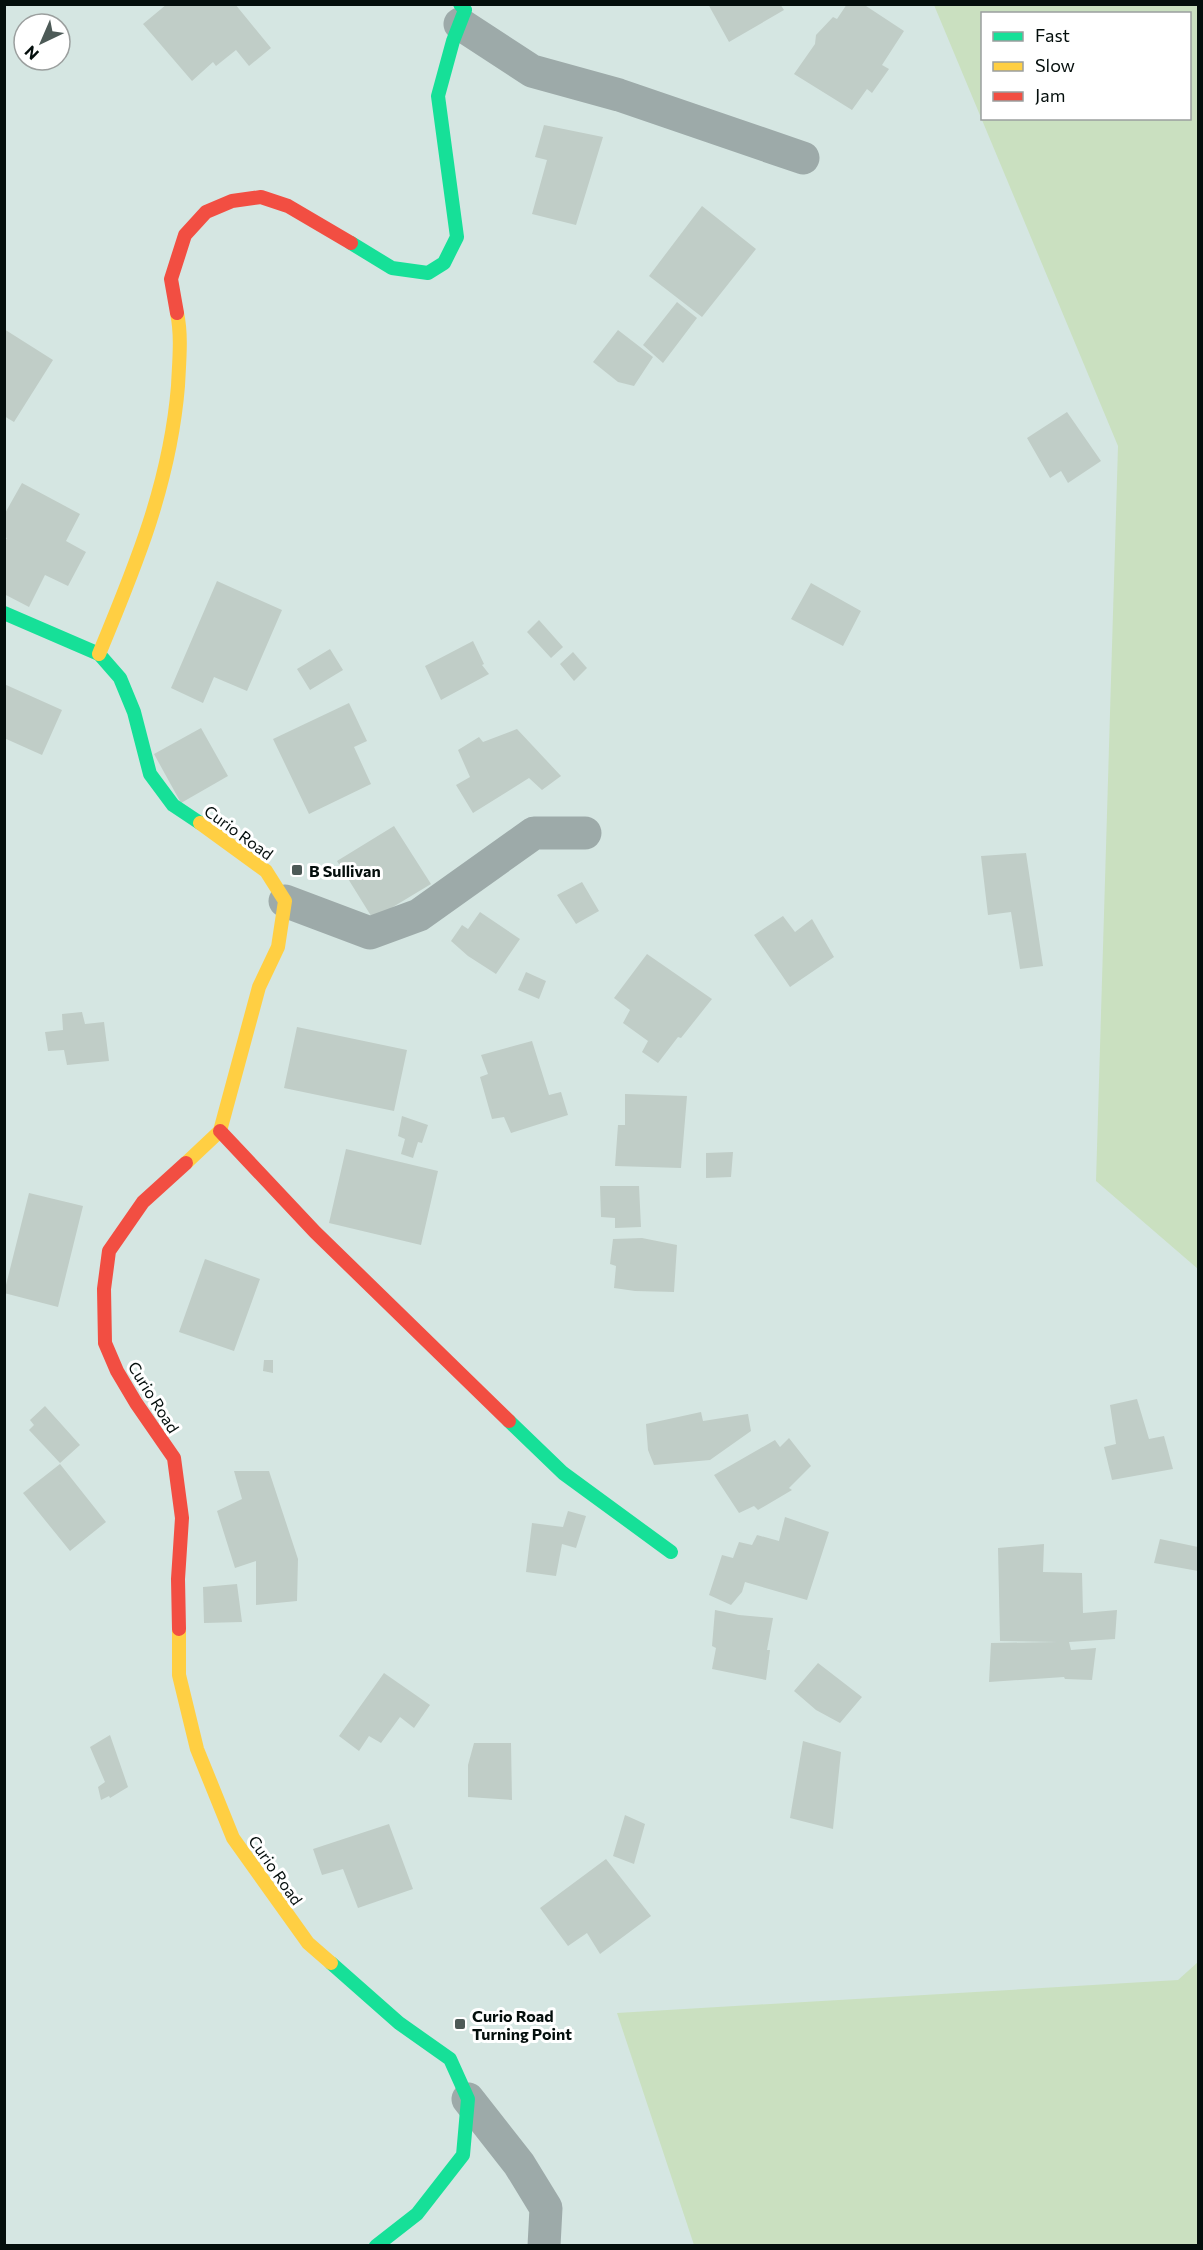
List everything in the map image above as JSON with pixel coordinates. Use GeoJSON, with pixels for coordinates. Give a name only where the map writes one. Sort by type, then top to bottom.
{"type":"FeatureCollection","features":[{"type":"Feature","properties":{"kind":"main road"},"geometry":{"type":"LineString","coordinates":[[99,654],[136,566],[164,478],[175,419],[179,368],[179,321],[171,279],[185,235],[206,212],[232,201],[261,197],[288,206],[392,268],[428,273],[444,263],[457,237],[438,96],[460,14]]}},
{"type":"Feature","properties":{"kind":"main road","name":"Curio Road"},"geometry":{"type":"LineString","coordinates":[[4,613],[99,654],[120,678],[135,712],[150,774],[173,805],[266,871],[285,901]]}},
{"type":"Feature","properties":{"kind":"main road"},"geometry":{"type":"LineString","coordinates":[[285,901],[278,947],[259,987],[220,1131],[315,1232],[563,1473],[672,1552]]}},
{"type":"Feature","properties":{"kind":"main road","name":"Curio Road"},"geometry":{"type":"LineString","coordinates":[[220,1131],[143,1202],[108,1251],[104,1289],[105,1342],[117,1371],[136,1403],[174,1458],[182,1518],[178,1579],[179,1675],[197,1749],[233,1838],[308,1943],[399,2023],[450,2059],[468,2099],[463,2155],[417,2214],[376,2246]]}},
{"type":"Feature","properties":{"kind":"street"},"geometry":{"type":"LineString","coordinates":[[460,14],[532,71],[619,95],[803,158]]}},
{"type":"Feature","properties":{"kind":"street"},"geometry":{"type":"LineString","coordinates":[[285,901],[370,933],[419,915],[534,833],[585,833]]}},
{"type":"Feature","properties":{"kind":"street"},"geometry":{"type":"LineString","coordinates":[[468,2099],[519,2164],[546,2208],[544,2246]]}},
{"type":"Feature","properties":{"kind":"green space"},"geometry":{"type":"Polygon","coordinates":[[[934,5],[1198,5],[1198,1269],[1096,1181],[1118,446],[982,120],[1191,120],[1191,12],[981,12],[981,118],[934,5]]]}},
{"type":"Feature","properties":{"kind":"green space"},"geometry":{"type":"Polygon","coordinates":[[[1198,1962],[1198,2245],[694,2245],[617,2013],[1178,1980],[1198,1962]]]}},
{"type":"Feature","properties":{"kind":"building"},"geometry":{"type":"Polygon","coordinates":[[[167,4],[235,4],[271,48],[249,66],[236,50],[216,66],[213,62],[192,81],[143,24],[167,4]]]}},
{"type":"Feature","properties":{"kind":"building"},"geometry":{"type":"Polygon","coordinates":[[[708,4],[780,4],[784,10],[729,42],[708,4]]]}},
{"type":"Feature","properties":{"kind":"building"},"geometry":{"type":"Polygon","coordinates":[[[847,4],[863,4],[904,31],[882,65],[889,69],[872,93],[867,89],[852,110],[794,74],[815,44],[816,35],[833,17],[837,19],[847,4]]]}},
{"type":"Feature","properties":{"kind":"building"},"geometry":{"type":"Polygon","coordinates":[[[544,125],[603,137],[576,225],[532,214],[547,160],[535,157],[544,125]]]}},
{"type":"Feature","properties":{"kind":"building"},"geometry":{"type":"Polygon","coordinates":[[[702,206],[756,249],[702,317],[649,276],[702,206]]]}},
{"type":"Feature","properties":{"kind":"building"},"geometry":{"type":"Polygon","coordinates":[[[677,302],[697,318],[663,363],[643,345],[677,302]]]}},
{"type":"Feature","properties":{"kind":"building"},"geometry":{"type":"Polygon","coordinates":[[[4,329],[53,360],[14,422],[4,416],[4,329]]]}},
{"type":"Feature","properties":{"kind":"building"},"geometry":{"type":"Polygon","coordinates":[[[618,330],[653,357],[634,386],[618,382],[593,362],[618,330]]]}},
{"type":"Feature","properties":{"kind":"building"},"geometry":{"type":"Polygon","coordinates":[[[1067,412],[1101,461],[1068,483],[1061,471],[1050,478],[1027,438],[1067,412]]]}},
{"type":"Feature","properties":{"kind":"building"},"geometry":{"type":"Polygon","coordinates":[[[22,483],[80,514],[66,541],[86,552],[68,586],[45,575],[29,607],[4,594],[4,542],[7,538],[4,537],[4,515],[22,483]]]}},
{"type":"Feature","properties":{"kind":"building"},"geometry":{"type":"Polygon","coordinates":[[[217,581],[282,610],[247,691],[214,677],[203,703],[171,688],[217,581]]]}},
{"type":"Feature","properties":{"kind":"building"},"geometry":{"type":"Polygon","coordinates":[[[811,583],[861,611],[843,646],[791,619],[811,583]]]}},
{"type":"Feature","properties":{"kind":"building"},"geometry":{"type":"Polygon","coordinates":[[[539,620],[563,647],[551,658],[527,632],[539,620]]]}},
{"type":"Feature","properties":{"kind":"building"},"geometry":{"type":"Polygon","coordinates":[[[473,641],[484,664],[482,665],[489,674],[441,700],[425,666],[473,641]]]}},
{"type":"Feature","properties":{"kind":"building"},"geometry":{"type":"Polygon","coordinates":[[[330,649],[343,670],[310,690],[297,669],[330,649]]]}},
{"type":"Feature","properties":{"kind":"building"},"geometry":{"type":"Polygon","coordinates":[[[573,652],[587,668],[574,681],[560,664],[573,652]]]}},
{"type":"Feature","properties":{"kind":"building"},"geometry":{"type":"Polygon","coordinates":[[[4,684],[62,710],[42,755],[4,738],[4,684]]]}},
{"type":"Feature","properties":{"kind":"building"},"geometry":{"type":"Polygon","coordinates":[[[349,703],[367,741],[354,747],[371,784],[309,814],[273,739],[349,703]]]}},
{"type":"Feature","properties":{"kind":"building"},"geometry":{"type":"Polygon","coordinates":[[[201,728],[228,776],[181,803],[154,754],[201,728]]]}},
{"type":"Feature","properties":{"kind":"building"},"geometry":{"type":"Polygon","coordinates":[[[517,729],[561,776],[542,790],[529,778],[473,813],[456,785],[470,777],[458,750],[479,737],[483,742],[517,729]]]}},
{"type":"Feature","properties":{"kind":"building"},"geometry":{"type":"Polygon","coordinates":[[[394,826],[431,884],[373,919],[337,861],[394,826]]]}},
{"type":"Feature","properties":{"kind":"building"},"geometry":{"type":"Polygon","coordinates":[[[1026,853],[1043,966],[1020,969],[1011,912],[988,915],[981,856],[1026,853]]]}},
{"type":"Feature","properties":{"kind":"building"},"geometry":{"type":"Polygon","coordinates":[[[582,882],[599,911],[576,924],[557,895],[582,882]]]}},
{"type":"Feature","properties":{"kind":"building"},"geometry":{"type":"Polygon","coordinates":[[[480,912],[520,939],[496,974],[468,956],[451,941],[462,925],[468,929],[480,912]]]}},
{"type":"Feature","properties":{"kind":"building"},"geometry":{"type":"Polygon","coordinates":[[[783,916],[795,932],[812,919],[834,957],[790,987],[754,935],[783,916]]]}},
{"type":"Feature","properties":{"kind":"building"},"geometry":{"type":"Polygon","coordinates":[[[647,954],[712,999],[658,1063],[642,1052],[648,1041],[623,1023],[630,1010],[614,998],[647,954]]]}},
{"type":"Feature","properties":{"kind":"building"},"geometry":{"type":"Polygon","coordinates":[[[526,972],[546,981],[539,999],[518,990],[526,972]]]}},
{"type":"Feature","properties":{"kind":"building"},"geometry":{"type":"Polygon","coordinates":[[[82,1012],[85,1024],[104,1022],[109,1061],[67,1065],[64,1050],[48,1051],[45,1032],[63,1030],[62,1014],[82,1012]]]}},
{"type":"Feature","properties":{"kind":"building"},"geometry":{"type":"Polygon","coordinates":[[[297,1027],[407,1050],[394,1111],[284,1088],[297,1027]]]}},
{"type":"Feature","properties":{"kind":"building"},"geometry":{"type":"Polygon","coordinates":[[[532,1041],[549,1095],[561,1092],[568,1115],[511,1133],[504,1117],[492,1119],[480,1077],[488,1074],[481,1055],[532,1041]]]}},
{"type":"Feature","properties":{"kind":"building"},"geometry":{"type":"Polygon","coordinates":[[[625,1094],[687,1096],[681,1168],[615,1166],[618,1125],[625,1125],[625,1094]]]}},
{"type":"Feature","properties":{"kind":"building"},"geometry":{"type":"Polygon","coordinates":[[[402,1116],[428,1125],[422,1143],[418,1142],[413,1158],[401,1154],[405,1139],[398,1136],[402,1116]]]}},
{"type":"Feature","properties":{"kind":"building"},"geometry":{"type":"Polygon","coordinates":[[[346,1149],[438,1171],[421,1245],[329,1223],[346,1149]]]}},
{"type":"Feature","properties":{"kind":"building"},"geometry":{"type":"Polygon","coordinates":[[[733,1152],[731,1177],[706,1178],[706,1153],[733,1152]]]}},
{"type":"Feature","properties":{"kind":"building"},"geometry":{"type":"Polygon","coordinates":[[[600,1186],[639,1186],[641,1227],[615,1228],[615,1218],[601,1217],[600,1186]]]}},
{"type":"Feature","properties":{"kind":"building"},"geometry":{"type":"Polygon","coordinates":[[[29,1193],[83,1206],[58,1307],[4,1293],[29,1193]]]}},
{"type":"Feature","properties":{"kind":"building"},"geometry":{"type":"Polygon","coordinates":[[[642,1238],[677,1245],[674,1292],[614,1288],[616,1266],[610,1264],[613,1239],[642,1238]]]}},
{"type":"Feature","properties":{"kind":"building"},"geometry":{"type":"Polygon","coordinates":[[[205,1259],[260,1279],[234,1351],[179,1332],[205,1259]]]}},
{"type":"Feature","properties":{"kind":"building"},"geometry":{"type":"Polygon","coordinates":[[[264,1360],[273,1360],[273,1373],[263,1371],[264,1360]]]}},
{"type":"Feature","properties":{"kind":"building"},"geometry":{"type":"Polygon","coordinates":[[[1137,1399],[1149,1439],[1164,1436],[1173,1469],[1112,1480],[1104,1447],[1116,1444],[1110,1405],[1137,1399]]]}},
{"type":"Feature","properties":{"kind":"building"},"geometry":{"type":"Polygon","coordinates":[[[45,1406],[80,1445],[60,1463],[29,1430],[34,1425],[30,1420],[45,1406]]]}},
{"type":"Feature","properties":{"kind":"building"},"geometry":{"type":"Polygon","coordinates":[[[701,1412],[703,1421],[748,1414],[751,1431],[710,1460],[654,1465],[648,1450],[646,1424],[701,1412]]]}},
{"type":"Feature","properties":{"kind":"building"},"geometry":{"type":"Polygon","coordinates":[[[789,1438],[811,1466],[789,1488],[792,1490],[758,1510],[754,1506],[739,1513],[714,1475],[775,1440],[780,1447],[789,1438]]]}},
{"type":"Feature","properties":{"kind":"building"},"geometry":{"type":"Polygon","coordinates":[[[60,1464],[106,1522],[70,1551],[23,1493],[60,1464]]]}},
{"type":"Feature","properties":{"kind":"building"},"geometry":{"type":"Polygon","coordinates":[[[234,1471],[269,1471],[298,1559],[297,1601],[256,1605],[256,1561],[235,1568],[217,1511],[242,1499],[234,1471]]]}},
{"type":"Feature","properties":{"kind":"building"},"geometry":{"type":"Polygon","coordinates":[[[568,1511],[586,1516],[576,1548],[562,1544],[556,1576],[526,1572],[532,1523],[563,1527],[568,1511]]]}},
{"type":"Feature","properties":{"kind":"building"},"geometry":{"type":"Polygon","coordinates":[[[785,1517],[829,1532],[807,1600],[745,1582],[742,1592],[731,1605],[709,1595],[722,1555],[733,1558],[739,1542],[752,1545],[757,1535],[779,1541],[785,1517]]]}},
{"type":"Feature","properties":{"kind":"building"},"geometry":{"type":"Polygon","coordinates":[[[1160,1539],[1198,1547],[1198,1571],[1154,1563],[1160,1539]]]}},
{"type":"Feature","properties":{"kind":"building"},"geometry":{"type":"Polygon","coordinates":[[[1044,1544],[1043,1572],[1082,1573],[1083,1613],[1117,1610],[1115,1639],[1069,1642],[1071,1650],[1096,1648],[1092,1680],[1065,1679],[1064,1677],[989,1682],[991,1643],[1058,1642],[1000,1641],[998,1548],[1044,1544]]]}},
{"type":"Feature","properties":{"kind":"building"},"geometry":{"type":"Polygon","coordinates":[[[237,1584],[242,1622],[204,1623],[203,1587],[237,1584]]]}},
{"type":"Feature","properties":{"kind":"building"},"geometry":{"type":"Polygon","coordinates":[[[715,1610],[773,1618],[767,1650],[770,1650],[766,1680],[712,1669],[716,1648],[712,1646],[715,1610]]]}},
{"type":"Feature","properties":{"kind":"building"},"geometry":{"type":"Polygon","coordinates":[[[818,1663],[862,1697],[840,1723],[816,1710],[794,1691],[818,1663]]]}},
{"type":"Feature","properties":{"kind":"building"},"geometry":{"type":"Polygon","coordinates":[[[384,1673],[430,1705],[414,1728],[400,1717],[381,1743],[369,1736],[359,1751],[339,1736],[384,1673]]]}},
{"type":"Feature","properties":{"kind":"building"},"geometry":{"type":"Polygon","coordinates":[[[110,1735],[128,1787],[110,1798],[109,1796],[101,1800],[98,1787],[105,1782],[90,1747],[110,1735]]]}},
{"type":"Feature","properties":{"kind":"building"},"geometry":{"type":"Polygon","coordinates":[[[803,1741],[841,1752],[833,1829],[790,1818],[803,1741]]]}},
{"type":"Feature","properties":{"kind":"building"},"geometry":{"type":"Polygon","coordinates":[[[474,1743],[511,1743],[512,1800],[468,1797],[468,1765],[474,1743]]]}},
{"type":"Feature","properties":{"kind":"building"},"geometry":{"type":"Polygon","coordinates":[[[625,1815],[645,1824],[634,1864],[613,1856],[625,1815]]]}},
{"type":"Feature","properties":{"kind":"building"},"geometry":{"type":"Polygon","coordinates":[[[389,1824],[413,1889],[358,1908],[343,1869],[322,1875],[313,1849],[389,1824]]]}},
{"type":"Feature","properties":{"kind":"building"},"geometry":{"type":"Polygon","coordinates":[[[606,1859],[651,1916],[600,1954],[587,1933],[568,1946],[540,1908],[606,1859]]]}},
{"type":"Feature","properties":{"kind":"traffic: fast"},"geometry":{"type":"LineString","coordinates":[[351,243],[392,268],[428,273],[444,263],[457,237],[438,96],[453,41],[465,10],[460,4]]}},
{"type":"Feature","properties":{"kind":"traffic: fast"},"geometry":{"type":"LineString","coordinates":[[4,613],[99,654],[120,678],[134,712],[150,774],[173,805],[200,823]]}},
{"type":"Feature","properties":{"kind":"traffic: fast"},"geometry":{"type":"LineString","coordinates":[[509,1421],[563,1473],[671,1552]]}},
{"type":"Feature","properties":{"kind":"traffic: fast"},"geometry":{"type":"LineString","coordinates":[[331,1963],[399,2023],[450,2059],[468,2099],[463,2155],[417,2214],[376,2246]]}},
{"type":"Feature","properties":{"kind":"traffic: slow"},"geometry":{"type":"LineString","coordinates":[[99,654],[138,556],[167,456],[178,386],[180,340],[177,313]]}},
{"type":"Feature","properties":{"kind":"traffic: slow"},"geometry":{"type":"LineString","coordinates":[[186,1163],[220,1131],[259,987],[278,947],[285,901],[266,871],[200,823]]}},
{"type":"Feature","properties":{"kind":"traffic: slow"},"geometry":{"type":"LineString","coordinates":[[179,1629],[179,1675],[197,1749],[233,1838],[308,1943],[331,1963]]}},
{"type":"Feature","properties":{"kind":"traffic: jam"},"geometry":{"type":"LineString","coordinates":[[177,313],[171,279],[185,235],[206,212],[232,201],[261,197],[288,206],[351,243]]}},
{"type":"Feature","properties":{"kind":"traffic: jam"},"geometry":{"type":"LineString","coordinates":[[220,1131],[315,1232],[509,1421]]}},
{"type":"Feature","properties":{"kind":"traffic: jam"},"geometry":{"type":"LineString","coordinates":[[179,1629],[178,1579],[182,1518],[174,1458],[136,1403],[117,1371],[105,1343],[104,1289],[109,1251],[143,1202],[186,1163]]}},
{"type":"Feature","properties":{"kind":"place","name":"B Sullivan"},"geometry":{"type":"Point","coordinates":[297,870]}},
{"type":"Feature","properties":{"kind":"place","name":"Curio Road Turning Point"},"geometry":{"type":"Point","coordinates":[460,2024]}}]}
